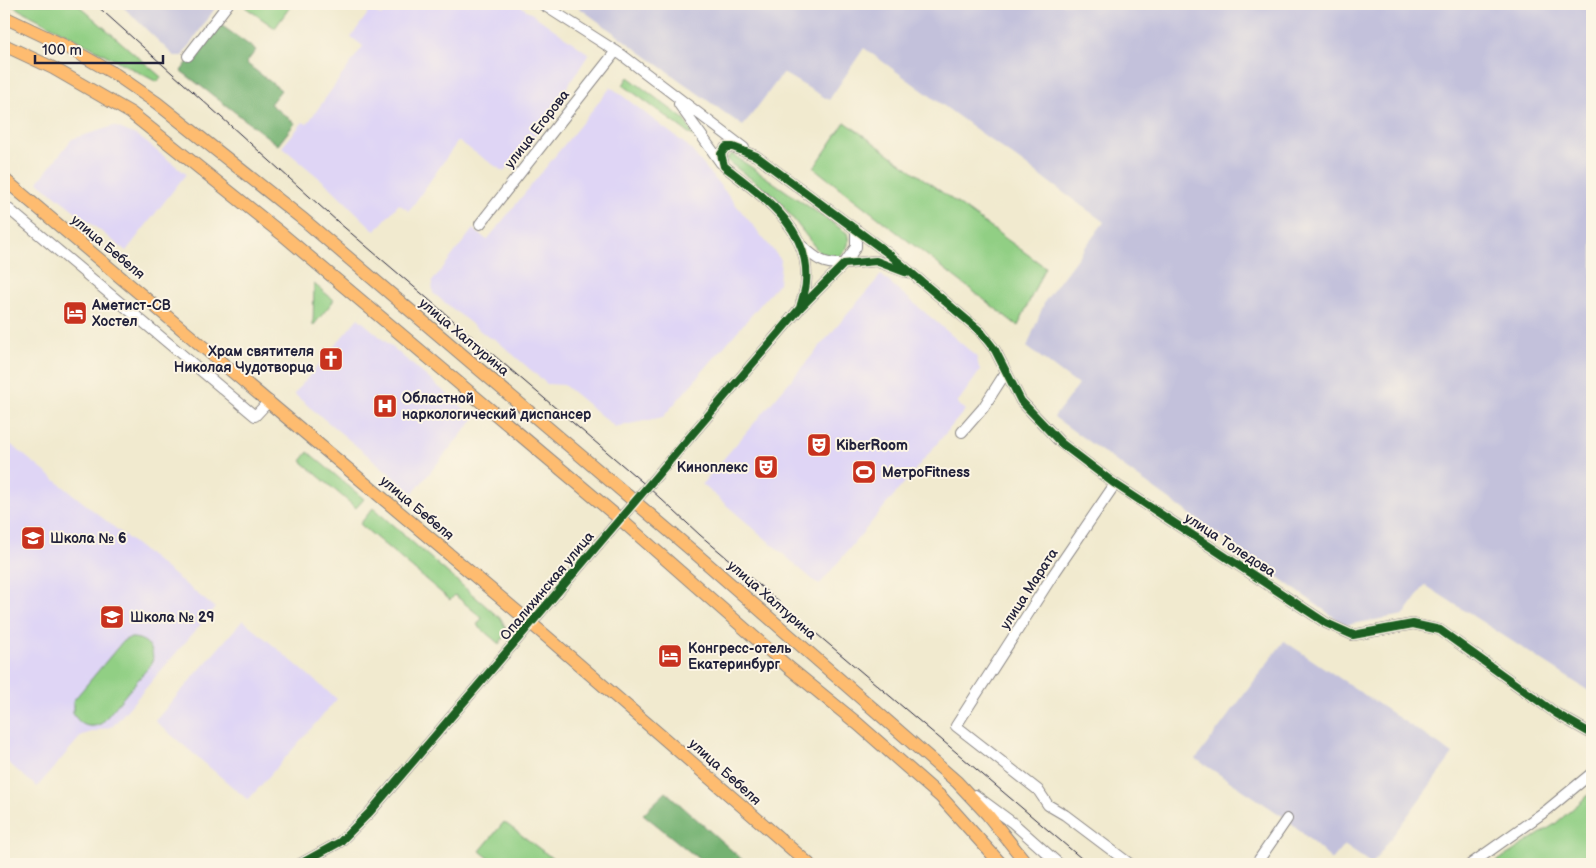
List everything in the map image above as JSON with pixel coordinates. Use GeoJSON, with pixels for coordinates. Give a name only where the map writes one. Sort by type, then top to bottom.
{"type":"FeatureCollection","features":[{"type":"Feature","properties":{"kind":"main road","name":"улица Халтурина"},"geometry":{"type":"LineString","coordinates":[[4,16],[67,47],[115,74],[157,103],[304,220],[635,501],[957,782],[987,814],[1027,864]]}},
{"type":"Feature","properties":{"kind":"main road"},"geometry":{"type":"LineString","coordinates":[[4,45],[53,68],[131,113],[289,240],[620,518],[941,797],[1002,864]]}},
{"type":"Feature","properties":{"kind":"main road","name":"улица Бебеля"},"geometry":{"type":"LineString","coordinates":[[4,179],[269,401],[809,864]]}},
{"type":"Feature","properties":{"kind":"street"},"geometry":{"type":"LineString","coordinates":[[188,56],[228,4]]}},
{"type":"Feature","properties":{"kind":"street"},"geometry":{"type":"LineString","coordinates":[[542,4],[616,51],[674,96],[724,166],[785,218],[802,246],[806,264],[806,283],[800,308]]}},
{"type":"Feature","properties":{"kind":"street","name":"улица Егорова"},"geometry":{"type":"LineString","coordinates":[[480,224],[616,51]]}},
{"type":"Feature","properties":{"kind":"street","name":"улица Толедова"},"geometry":{"type":"LineString","coordinates":[[674,96],[889,254],[980,331],[995,350],[1021,401],[1061,443],[1116,484],[1326,623],[1353,635],[1412,624],[1440,630],[1557,714],[1592,734]]}},
{"type":"Feature","properties":{"kind":"street"},"geometry":{"type":"LineString","coordinates":[[724,166],[721,154],[726,148],[733,147],[756,156]]}},
{"type":"Feature","properties":{"kind":"street"},"geometry":{"type":"LineString","coordinates":[[4,205],[255,416],[269,401]]}},
{"type":"Feature","properties":{"kind":"street","name":"Опалихинская улица"},"geometry":{"type":"LineString","coordinates":[[300,864],[340,842],[354,829],[800,308],[844,264],[856,246],[856,229]]}},
{"type":"Feature","properties":{"kind":"street"},"geometry":{"type":"LineString","coordinates":[[802,246],[820,261],[844,264],[876,262],[912,274]]}},
{"type":"Feature","properties":{"kind":"street"},"geometry":{"type":"LineString","coordinates":[[962,432],[983,408],[1006,372]]}},
{"type":"Feature","properties":{"kind":"street","name":"улица Марата"},"geometry":{"type":"LineString","coordinates":[[1116,484],[1051,578],[956,726],[1038,790],[1048,805],[1065,815],[1130,864]]}},
{"type":"Feature","properties":{"kind":"street"},"geometry":{"type":"LineString","coordinates":[[1471,864],[1540,815],[1592,773]]}},
{"type":"Feature","properties":{"kind":"street"},"geometry":{"type":"LineString","coordinates":[[957,782],[1013,823],[1059,864]]}},
{"type":"Feature","properties":{"kind":"street"},"geometry":{"type":"LineString","coordinates":[[1256,864],[1287,819]]}},
{"type":"Feature","properties":{"kind":"shaded area"},"geometry":{"type":"Polygon","coordinates":[[[120,4],[218,4],[182,56],[174,56],[120,4]]]}},
{"type":"Feature","properties":{"kind":"shaded area"},"geometry":{"type":"Polygon","coordinates":[[[390,4],[518,4],[589,54],[513,169],[508,166],[504,172],[458,141],[409,211],[399,204],[375,231],[330,187],[282,147],[303,122],[307,124],[363,46],[351,37],[371,9],[381,16],[390,4]]]}},
{"type":"Feature","properties":{"kind":"shaded area"},"geometry":{"type":"Polygon","coordinates":[[[574,4],[1592,4],[1592,693],[1425,585],[1404,615],[1345,625],[1054,417],[1078,385],[1027,347],[1045,301],[1104,222],[864,48],[829,100],[783,73],[743,126],[574,4]]]}},
{"type":"Feature","properties":{"kind":"shaded area"},"geometry":{"type":"Polygon","coordinates":[[[611,87],[688,146],[781,260],[779,283],[663,417],[615,427],[564,385],[547,384],[495,339],[488,337],[433,293],[432,282],[473,229],[487,240],[611,87]]]}},
{"type":"Feature","properties":{"kind":"shaded area"},"geometry":{"type":"Polygon","coordinates":[[[114,126],[138,136],[186,174],[126,251],[38,182],[72,139],[114,126]]]}},
{"type":"Feature","properties":{"kind":"shaded area"},"geometry":{"type":"Polygon","coordinates":[[[881,275],[976,356],[980,371],[957,403],[965,410],[819,585],[702,484],[881,275]]]}},
{"type":"Feature","properties":{"kind":"shaded area","name":"Областной наркологический диспансер"},"geometry":{"type":"Polygon","coordinates":[[[358,318],[475,418],[413,493],[294,394],[358,318]]]}},
{"type":"Feature","properties":{"kind":"shaded area","name":"Школа № 29"},"geometry":{"type":"Polygon","coordinates":[[[4,439],[215,608],[113,726],[82,735],[37,787],[4,759],[4,439]]]}},
{"type":"Feature","properties":{"kind":"shaded area"},"geometry":{"type":"Polygon","coordinates":[[[243,620],[337,699],[248,800],[155,721],[243,620]]]}},
{"type":"Feature","properties":{"kind":"shaded area"},"geometry":{"type":"Polygon","coordinates":[[[1284,641],[1453,754],[1372,864],[1344,845],[1332,860],[1287,819],[1196,759],[1284,641]]]}},
{"type":"Feature","properties":{"kind":"green space"},"geometry":{"type":"Polygon","coordinates":[[[9,4],[77,4],[161,77],[157,82],[9,4]]]}},
{"type":"Feature","properties":{"kind":"green space"},"geometry":{"type":"Polygon","coordinates":[[[247,4],[292,4],[275,28],[245,7],[247,4]]]}},
{"type":"Feature","properties":{"kind":"green space"},"geometry":{"type":"Polygon","coordinates":[[[218,23],[256,50],[246,63],[281,90],[270,104],[295,123],[278,145],[181,71],[218,23]]]}},
{"type":"Feature","properties":{"kind":"green space"},"geometry":{"type":"Polygon","coordinates":[[[628,77],[685,120],[694,137],[623,85],[628,77]]]}},
{"type":"Feature","properties":{"kind":"green space"},"geometry":{"type":"Polygon","coordinates":[[[845,122],[1045,267],[1018,326],[814,168],[845,122]]]}},
{"type":"Feature","properties":{"kind":"green space"},"geometry":{"type":"Polygon","coordinates":[[[732,154],[847,233],[848,243],[845,250],[831,260],[822,256],[777,198],[730,163],[727,158],[732,154]]]}},
{"type":"Feature","properties":{"kind":"green space"},"geometry":{"type":"Polygon","coordinates":[[[314,284],[334,300],[313,326],[314,284]]]}},
{"type":"Feature","properties":{"kind":"green space"},"geometry":{"type":"Polygon","coordinates":[[[308,452],[364,499],[356,508],[301,461],[308,452]]]}},
{"type":"Feature","properties":{"kind":"green space"},"geometry":{"type":"Polygon","coordinates":[[[373,508],[502,620],[507,632],[499,644],[477,625],[482,618],[455,595],[450,600],[360,524],[373,508]]]}},
{"type":"Feature","properties":{"kind":"green space"},"geometry":{"type":"Polygon","coordinates":[[[129,638],[139,639],[148,644],[152,652],[152,663],[102,723],[93,726],[85,725],[78,721],[73,713],[73,701],[123,641],[129,638]]]}},
{"type":"Feature","properties":{"kind":"green space"},"geometry":{"type":"Polygon","coordinates":[[[666,792],[747,864],[705,864],[643,814],[666,792]]]}},
{"type":"Feature","properties":{"kind":"green space"},"geometry":{"type":"Polygon","coordinates":[[[1592,792],[1592,864],[1493,864],[1555,824],[1592,792]]]}},
{"type":"Feature","properties":{"kind":"green space"},"geometry":{"type":"Polygon","coordinates":[[[504,822],[560,864],[496,864],[480,851],[504,822]]]}},
{"type":"Feature","properties":{"kind":"tram line"},"geometry":{"type":"LineString","coordinates":[[95,4],[338,222],[648,487],[700,535],[1088,864]]}},
{"type":"Feature","properties":{"kind":"cycle path"},"geometry":{"type":"LineString","coordinates":[[800,308],[806,282],[805,263],[800,245],[792,229],[768,201],[724,166],[721,154],[726,147],[733,147],[756,156],[889,254],[980,331],[995,350],[1021,401],[1061,443],[1115,484],[1326,623],[1353,635],[1413,624],[1440,630],[1557,714],[1592,734]]}},
{"type":"Feature","properties":{"kind":"cycle path"},"geometry":{"type":"LineString","coordinates":[[300,864],[340,842],[370,812],[800,308],[844,264],[876,261],[905,272]]}},
{"type":"Feature","properties":{"kind":"place","name":"Аметист-СВ Хостел"},"geometry":{"type":"Point","coordinates":[75,313]}},
{"type":"Feature","properties":{"kind":"place","name":"Храм святителя Николая Чудотворца"},"geometry":{"type":"Point","coordinates":[331,359]}},
{"type":"Feature","properties":{"kind":"place","name":"Областной наркологический диспансер"},"geometry":{"type":"Point","coordinates":[385,406]}},
{"type":"Feature","properties":{"kind":"place","name":"KiberRoom"},"geometry":{"type":"Point","coordinates":[819,445]}},
{"type":"Feature","properties":{"kind":"place","name":"Киноплекс"},"geometry":{"type":"Point","coordinates":[766,467]}},
{"type":"Feature","properties":{"kind":"place","name":"МетроFitness"},"geometry":{"type":"Point","coordinates":[864,472]}},
{"type":"Feature","properties":{"kind":"place","name":"Школа № 6"},"geometry":{"type":"Point","coordinates":[33,538]}},
{"type":"Feature","properties":{"kind":"place","name":"Школа № 29"},"geometry":{"type":"Point","coordinates":[112,617]}},
{"type":"Feature","properties":{"kind":"place","name":"Конгресс-отель Екатеринбург"},"geometry":{"type":"Point","coordinates":[670,656]}}]}
